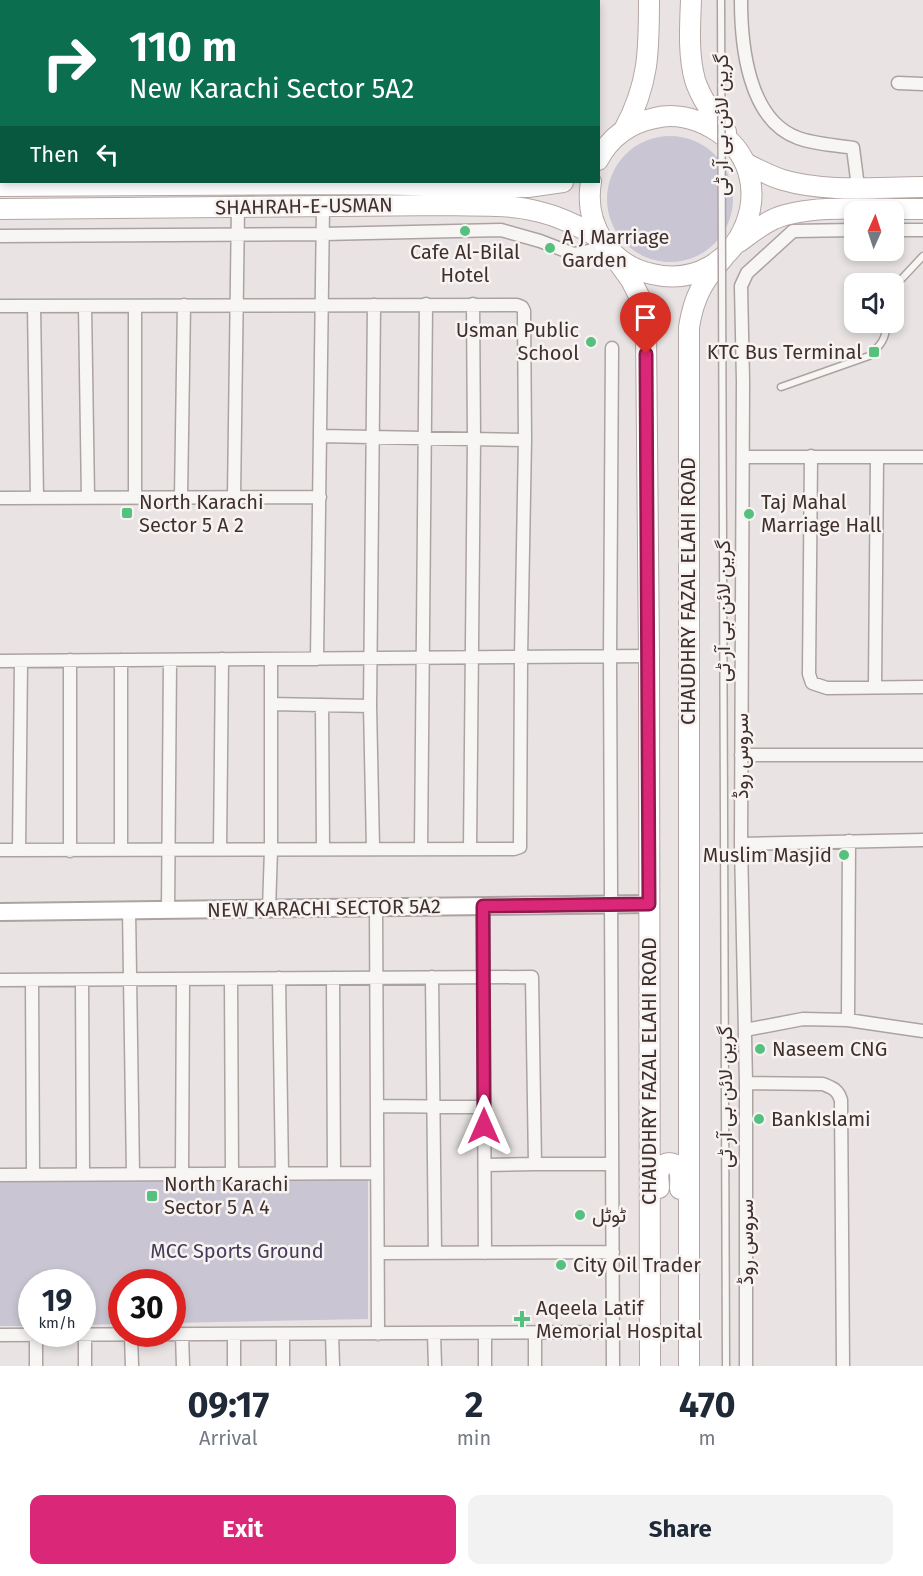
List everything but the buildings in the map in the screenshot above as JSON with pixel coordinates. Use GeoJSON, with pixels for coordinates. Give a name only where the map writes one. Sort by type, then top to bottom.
{"type":"FeatureCollection","features":[{"type":"Feature","properties":{"kind":"main road"},"geometry":{"type":"LineString","coordinates":[[624,130],[640,97],[646,77],[649,0]]}},
{"type":"Feature","properties":{"kind":"main road"},"geometry":{"type":"LineString","coordinates":[[691,0],[690,34],[695,80],[704,100],[740,155],[751,183],[751,204],[747,225],[730,250]]}},
{"type":"Feature","properties":{"kind":"main road"},"geometry":{"type":"LineString","coordinates":[[591,183],[589,195],[592,217],[604,243],[623,262],[642,272],[663,277],[685,276],[706,269],[765,225],[791,214],[813,210],[914,209],[914,187],[804,185],[781,180],[740,155],[720,132],[702,122],[683,117],[662,116],[642,120],[612,140],[600,156]]}},
{"type":"Feature","properties":{"kind":"main road","name":"SHAHRAH-E-USMAN"},"geometry":{"type":"LineString","coordinates":[[0,186],[347,183],[528,187],[556,183]]}},
{"type":"Feature","properties":{"kind":"main road","name":"SHAHRAH-E-USMAN"},"geometry":{"type":"LineString","coordinates":[[0,209],[447,205],[510,207],[535,210],[581,227],[604,243]]}},
{"type":"Feature","properties":{"kind":"main road","name":"CHAUDHRY FAZAL ELAHI ROAD"},"geometry":{"type":"LineString","coordinates":[[604,243],[631,280],[641,300],[646,331],[650,1363]]}},
{"type":"Feature","properties":{"kind":"main road","name":"CHAUDHRY FAZAL ELAHI ROAD"},"geometry":{"type":"LineString","coordinates":[[689,1366],[689,327],[692,306],[700,287],[730,250]]}},
{"type":"Feature","properties":{"kind":"main road"},"geometry":{"type":"LineString","coordinates":[[650,1363],[659,1317],[659,1172],[662,1166],[671,1163],[677,1166],[680,1176],[681,1319],[689,1366]]}},
{"type":"Feature","properties":{"kind":"street"},"geometry":{"type":"LineString","coordinates":[[741,0],[741,27],[749,75],[766,115],[781,129],[798,138],[853,148],[858,187]]}},
{"type":"Feature","properties":{"kind":"street"},"geometry":{"type":"LineString","coordinates":[[898,83],[923,84]]}},
{"type":"Feature","properties":{"kind":"street"},"geometry":{"type":"LineString","coordinates":[[317,659],[323,234],[339,206],[347,183]]}},
{"type":"Feature","properties":{"kind":"street"},"geometry":{"type":"LineString","coordinates":[[234,497],[238,207]]}},
{"type":"Feature","properties":{"kind":"street"},"geometry":{"type":"LineString","coordinates":[[0,236],[323,234],[501,230],[574,254],[604,243]]}},
{"type":"Feature","properties":{"kind":"street","name":"سروس روڈ"},"geometry":{"type":"LineString","coordinates":[[746,1366],[746,1083],[741,844],[743,457],[741,286],[743,279],[793,231],[844,230]]}},
{"type":"Feature","properties":{"kind":"street"},"geometry":{"type":"LineString","coordinates":[[904,230],[923,230]]}},
{"type":"Feature","properties":{"kind":"street"},"geometry":{"type":"LineString","coordinates":[[421,849],[426,304]]}},
{"type":"Feature","properties":{"kind":"street"},"geometry":{"type":"LineString","coordinates":[[470,849],[473,304]]}},
{"type":"Feature","properties":{"kind":"street"},"geometry":{"type":"LineString","coordinates":[[0,306],[517,304],[522,306],[524,311],[525,440],[520,847],[0,850]]}},
{"type":"Feature","properties":{"kind":"street"},"geometry":{"type":"LineString","coordinates":[[181,497],[184,305]]}},
{"type":"Feature","properties":{"kind":"street"},"geometry":{"type":"LineString","coordinates":[[373,848],[370,706],[374,305]]}},
{"type":"Feature","properties":{"kind":"street"},"geometry":{"type":"LineString","coordinates":[[34,306],[37,498]]}},
{"type":"Feature","properties":{"kind":"street"},"geometry":{"type":"LineString","coordinates":[[85,306],[88,498]]}},
{"type":"Feature","properties":{"kind":"street"},"geometry":{"type":"LineString","coordinates":[[135,306],[135,498]]}},
{"type":"Feature","properties":{"kind":"street"},"geometry":{"type":"LineString","coordinates":[[612,348],[610,656],[613,1366]]}},
{"type":"Feature","properties":{"kind":"street"},"geometry":{"type":"LineString","coordinates":[[321,436],[525,440]]}},
{"type":"Feature","properties":{"kind":"street"},"geometry":{"type":"LineString","coordinates":[[811,456],[809,674],[812,683],[827,688],[923,687]]}},
{"type":"Feature","properties":{"kind":"street"},"geometry":{"type":"LineString","coordinates":[[743,457],[923,457]]}},
{"type":"Feature","properties":{"kind":"street"},"geometry":{"type":"LineString","coordinates":[[875,686],[877,457]]}},
{"type":"Feature","properties":{"kind":"street"},"geometry":{"type":"LineString","coordinates":[[0,498],[320,497]]}},
{"type":"Feature","properties":{"kind":"street"},"geometry":{"type":"LineString","coordinates":[[0,661],[649,656]]}},
{"type":"Feature","properties":{"kind":"street"},"geometry":{"type":"LineString","coordinates":[[220,849],[222,659]]}},
{"type":"Feature","properties":{"kind":"street"},"geometry":{"type":"LineString","coordinates":[[270,909],[271,659]]}},
{"type":"Feature","properties":{"kind":"street"},"geometry":{"type":"LineString","coordinates":[[70,660],[70,851]]}},
{"type":"Feature","properties":{"kind":"street"},"geometry":{"type":"LineString","coordinates":[[121,660],[121,850]]}},
{"type":"Feature","properties":{"kind":"street"},"geometry":{"type":"LineString","coordinates":[[168,910],[170,660]]}},
{"type":"Feature","properties":{"kind":"street"},"geometry":{"type":"LineString","coordinates":[[19,850],[21,661]]}},
{"type":"Feature","properties":{"kind":"street"},"geometry":{"type":"LineString","coordinates":[[271,704],[370,706]]}},
{"type":"Feature","properties":{"kind":"street"},"geometry":{"type":"LineString","coordinates":[[322,705],[323,849]]}},
{"type":"Feature","properties":{"kind":"street"},"geometry":{"type":"LineString","coordinates":[[741,755],[923,755]]}},
{"type":"Feature","properties":{"kind":"street"},"geometry":{"type":"LineString","coordinates":[[741,844],[923,840]]}},
{"type":"Feature","properties":{"kind":"street"},"geometry":{"type":"LineString","coordinates":[[848,1020],[849,841]]}},
{"type":"Feature","properties":{"kind":"street","name":"NEW KARACHI SECTOR 5A2"},"geometry":{"type":"LineString","coordinates":[[0,912],[649,904]]}},
{"type":"Feature","properties":{"kind":"street"},"geometry":{"type":"LineString","coordinates":[[483,906],[485,1253]]}},
{"type":"Feature","properties":{"kind":"street"},"geometry":{"type":"LineString","coordinates":[[376,907],[378,1334]]}},
{"type":"Feature","properties":{"kind":"street"},"geometry":{"type":"LineString","coordinates":[[129,910],[133,1174]]}},
{"type":"Feature","properties":{"kind":"street"},"geometry":{"type":"LineString","coordinates":[[432,977],[435,1253]]}},
{"type":"Feature","properties":{"kind":"street"},"geometry":{"type":"LineString","coordinates":[[0,980],[532,977],[535,1164]]}},
{"type":"Feature","properties":{"kind":"street"},"geometry":{"type":"LineString","coordinates":[[279,978],[282,1173]]}},
{"type":"Feature","properties":{"kind":"street"},"geometry":{"type":"LineString","coordinates":[[333,978],[334,1173]]}},
{"type":"Feature","properties":{"kind":"street"},"geometry":{"type":"LineString","coordinates":[[182,1174],[183,979]]}},
{"type":"Feature","properties":{"kind":"street"},"geometry":{"type":"LineString","coordinates":[[231,979],[232,1174]]}},
{"type":"Feature","properties":{"kind":"street"},"geometry":{"type":"LineString","coordinates":[[32,980],[33,1175]]}},
{"type":"Feature","properties":{"kind":"street"},"geometry":{"type":"LineString","coordinates":[[82,980],[83,1174]]}},
{"type":"Feature","properties":{"kind":"street"},"geometry":{"type":"LineString","coordinates":[[745,1030],[803,1019],[848,1020],[923,1031]]}},
{"type":"Feature","properties":{"kind":"street"},"geometry":{"type":"LineString","coordinates":[[746,1083],[823,1084],[839,1093],[841,1100],[843,1366]]}},
{"type":"Feature","properties":{"kind":"street"},"geometry":{"type":"LineString","coordinates":[[377,1106],[484,1107]]}},
{"type":"Feature","properties":{"kind":"street"},"geometry":{"type":"LineString","coordinates":[[485,1165],[612,1164]]}},
{"type":"Feature","properties":{"kind":"street"},"geometry":{"type":"LineString","coordinates":[[0,1175],[378,1173]]}},
{"type":"Feature","properties":{"kind":"street"},"geometry":{"type":"LineString","coordinates":[[378,1253],[613,1252]]}},
{"type":"Feature","properties":{"kind":"street"},"geometry":{"type":"LineString","coordinates":[[186,1335],[614,1332]]}},
{"type":"Feature","properties":{"kind":"street"},"geometry":{"type":"LineString","coordinates":[[535,1333],[535,1366]]}},
{"type":"Feature","properties":{"kind":"street"},"geometry":{"type":"LineString","coordinates":[[234,1334],[234,1366]]}},
{"type":"Feature","properties":{"kind":"street"},"geometry":{"type":"LineString","coordinates":[[283,1334],[283,1366]]}},
{"type":"Feature","properties":{"kind":"street"},"geometry":{"type":"LineString","coordinates":[[332,1334],[333,1366]]}},
{"type":"Feature","properties":{"kind":"street"},"geometry":{"type":"LineString","coordinates":[[434,1334],[435,1366]]}},
{"type":"Feature","properties":{"kind":"street"},"geometry":{"type":"LineString","coordinates":[[485,1334],[485,1366]]}},
{"type":"Feature","properties":{"kind":"street"},"geometry":{"type":"LineString","coordinates":[[0,1335],[18,1335]]}},
{"type":"Feature","properties":{"kind":"street"},"geometry":{"type":"LineString","coordinates":[[36,1347],[36,1366]]}},
{"type":"Feature","properties":{"kind":"street"},"geometry":{"type":"LineString","coordinates":[[85,1366],[86,1347]]}},
{"type":"Feature","properties":{"kind":"street"},"geometry":{"type":"LineString","coordinates":[[131,1347],[132,1366]]}},
{"type":"Feature","properties":{"kind":"street"},"geometry":{"type":"LineString","coordinates":[[183,1347],[183,1366]]}},
{"type":"Feature","properties":{"kind":"lane","name":"گرین لائن بی آر ٹی"},"geometry":{"type":"LineString","coordinates":[[721,0],[726,1366]]}},
{"type":"Feature","properties":{"kind":"lane"},"geometry":{"type":"LineString","coordinates":[[904,276],[923,256]]}},
{"type":"Feature","properties":{"kind":"lane"},"geometry":{"type":"LineString","coordinates":[[781,387],[869,356],[881,346],[886,333]]}},
{"type":"Feature","properties":{"kind":"green space"},"geometry":{"type":"Polygon","coordinates":[[[670,136],[694,141],[714,155],[728,175],[733,199],[728,223],[714,243],[694,257],[670,262],[646,257],[626,243],[612,223],[607,199],[612,175],[626,155],[646,141],[670,136]]]}},
{"type":"Feature","properties":{"kind":"green space","name":"MCC Sports Ground"},"geometry":{"type":"Polygon","coordinates":[[[0,1180],[368,1180],[368,1319],[186,1323],[186,1269],[108,1269],[108,1324],[96,1325],[96,1269],[18,1269],[18,1326],[0,1326],[0,1180]]]}},
{"type":"Feature","properties":{"kind":"place","name":"Cafe Al-Bilal Hotel"},"geometry":{"type":"Point","coordinates":[465,231]}},
{"type":"Feature","properties":{"kind":"place","name":"A J Marriage Garden"},"geometry":{"type":"Point","coordinates":[550,248]}},
{"type":"Feature","properties":{"kind":"place","name":"Usman Public School"},"geometry":{"type":"Point","coordinates":[591,342]}},
{"type":"Feature","properties":{"kind":"place","name":"KTC Bus Terminal"},"geometry":{"type":"Point","coordinates":[874,352]}},
{"type":"Feature","properties":{"kind":"place","name":"North Karachi Sector 5 A 2"},"geometry":{"type":"Point","coordinates":[127,513]}},
{"type":"Feature","properties":{"kind":"place","name":"Taj Mahal Marriage Hall"},"geometry":{"type":"Point","coordinates":[749,514]}},
{"type":"Feature","properties":{"kind":"place","name":"Muslim Masjid"},"geometry":{"type":"Point","coordinates":[844,855]}},
{"type":"Feature","properties":{"kind":"place","name":"Naseem CNG"},"geometry":{"type":"Point","coordinates":[760,1049]}},
{"type":"Feature","properties":{"kind":"place","name":"BankIslami"},"geometry":{"type":"Point","coordinates":[759,1119]}},
{"type":"Feature","properties":{"kind":"place","name":"North Karachi Sector 5 A 4"},"geometry":{"type":"Point","coordinates":[152,1196]}},
{"type":"Feature","properties":{"kind":"place","name":"ٹوٹل"},"geometry":{"type":"Point","coordinates":[580,1215]}},
{"type":"Feature","properties":{"kind":"place","name":"City Oil Trader"},"geometry":{"type":"Point","coordinates":[561,1265]}},
{"type":"Feature","properties":{"kind":"place","name":"Aqeela Latif Memorial Hospital"},"geometry":{"type":"Point","coordinates":[522,1319]}},
{"type":"Feature","properties":{"kind":"route"},"geometry":{"type":"LineString","coordinates":[[484,1126],[483,906],[649,904],[646,354]]}}]}
